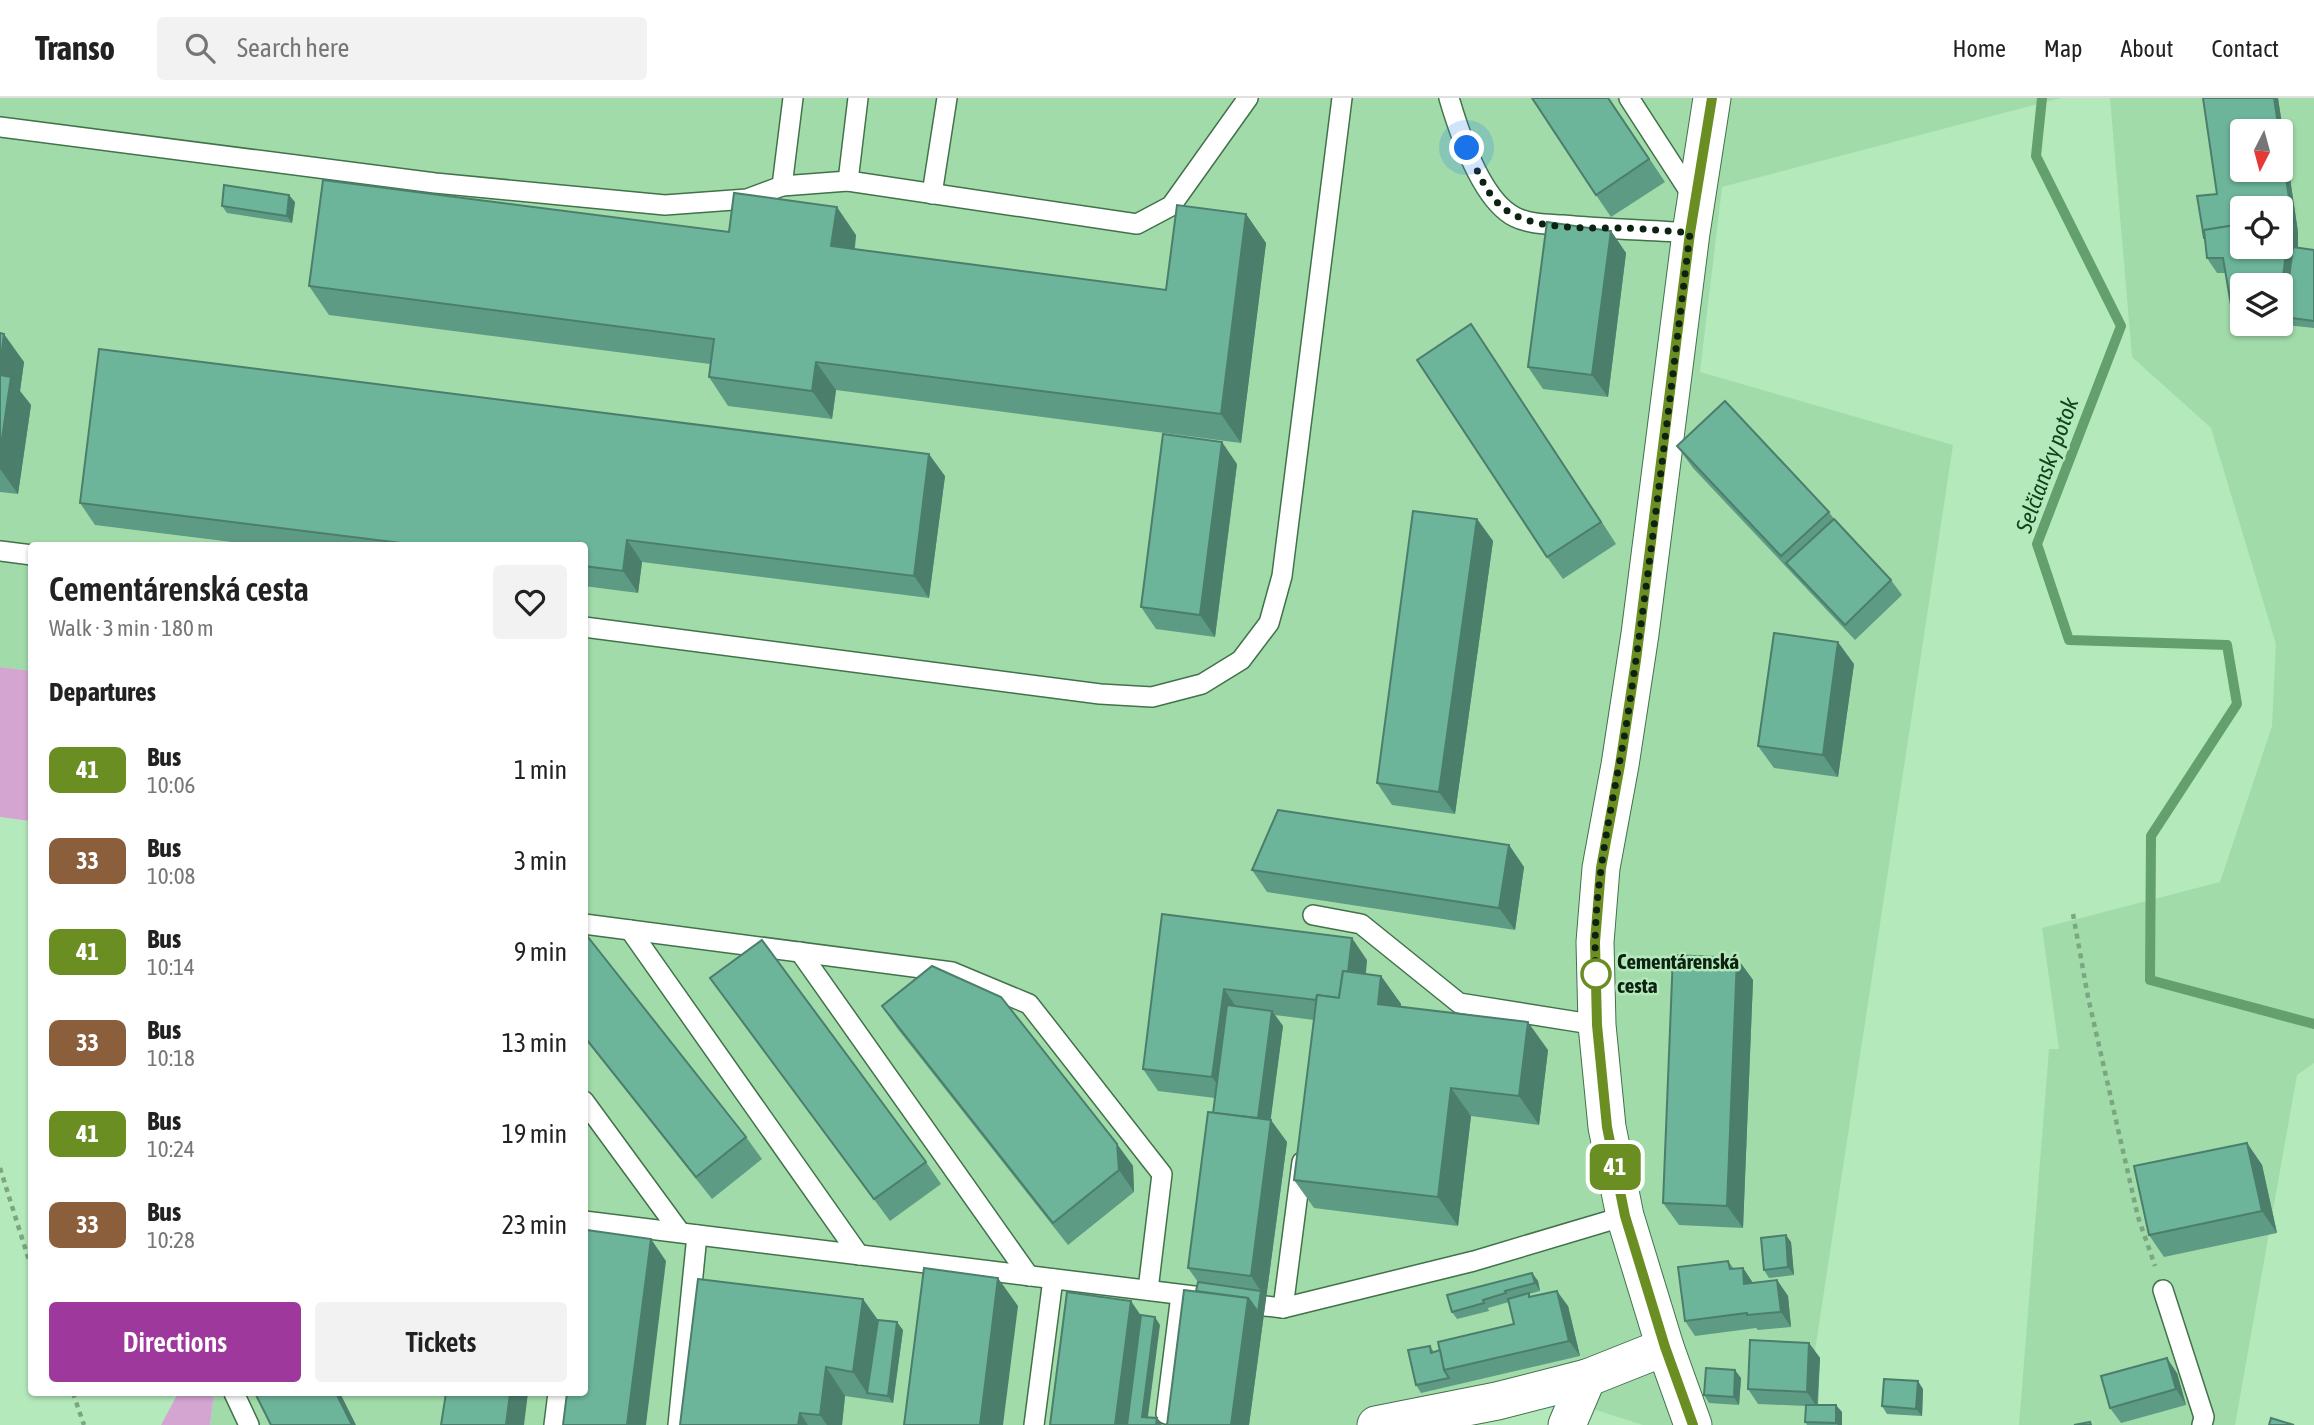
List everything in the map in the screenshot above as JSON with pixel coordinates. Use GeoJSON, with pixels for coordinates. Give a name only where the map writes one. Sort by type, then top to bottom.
{"type":"FeatureCollection","features":[{"type":"Feature","properties":{"kind":"street"},"geometry":{"type":"LineString","coordinates":[[1693,1425],[1665,1347],[1625,1216],[1607,1127],[1597,1025],[1595,942],[1601,868],[1642,620],[1693,217],[1712,98]]}},
{"type":"Feature","properties":{"kind":"street"},"geometry":{"type":"LineString","coordinates":[[1376,1425],[1497,1401],[1587,1378],[1665,1347]]}},
{"type":"Feature","properties":{"kind":"street"},"geometry":{"type":"LineString","coordinates":[[1567,1425],[1587,1378]]}},
{"type":"Feature","properties":{"kind":"lane"},"geometry":{"type":"LineString","coordinates":[[782,186],[793,98]]}},
{"type":"Feature","properties":{"kind":"lane"},"geometry":{"type":"LineString","coordinates":[[848,181],[858,98]]}},
{"type":"Feature","properties":{"kind":"lane"},"geometry":{"type":"LineString","coordinates":[[932,194],[947,98]]}},
{"type":"Feature","properties":{"kind":"lane"},"geometry":{"type":"LineString","coordinates":[[0,127],[435,183],[664,205],[747,200],[782,186],[848,181],[1137,223],[1171,206],[1248,98]]}},
{"type":"Feature","properties":{"kind":"lane"},"geometry":{"type":"LineString","coordinates":[[588,628],[1100,694],[1152,697],[1202,684],[1241,660],[1269,623],[1282,576],[1342,98]]}},
{"type":"Feature","properties":{"kind":"lane"},"geometry":{"type":"LineString","coordinates":[[1449,98],[1458,129],[1485,185],[1499,206],[1515,217],[1536,223],[1605,229],[1693,217],[1629,98]]}},
{"type":"Feature","properties":{"kind":"lane"},"geometry":{"type":"LineString","coordinates":[[0,551],[28,554]]}},
{"type":"Feature","properties":{"kind":"lane"},"geometry":{"type":"LineString","coordinates":[[1313,915],[1361,924],[1459,1003],[1597,1025]]}},
{"type":"Feature","properties":{"kind":"lane"},"geometry":{"type":"LineString","coordinates":[[588,925],[952,972],[1029,1004],[1162,1174],[1148,1290]]}},
{"type":"Feature","properties":{"kind":"lane"},"geometry":{"type":"LineString","coordinates":[[630,930],[859,1255]]}},
{"type":"Feature","properties":{"kind":"lane"},"geometry":{"type":"LineString","coordinates":[[800,952],[1029,1276]]}},
{"type":"Feature","properties":{"kind":"lane"},"geometry":{"type":"LineString","coordinates":[[588,1106],[689,1234],[678,1425]]}},
{"type":"Feature","properties":{"kind":"lane"},"geometry":{"type":"LineString","coordinates":[[1304,1143],[1274,1307],[1474,1261],[1625,1216]]}},
{"type":"Feature","properties":{"kind":"lane"},"geometry":{"type":"LineString","coordinates":[[588,1221],[859,1255],[928,1270],[1029,1276],[1202,1297]]}},
{"type":"Feature","properties":{"kind":"lane"},"geometry":{"type":"LineString","coordinates":[[1034,1425],[1053,1279]]}},
{"type":"Feature","properties":{"kind":"lane"},"geometry":{"type":"LineString","coordinates":[[2163,1290],[2204,1417],[2202,1425]]}},
{"type":"Feature","properties":{"kind":"lane"},"geometry":{"type":"LineString","coordinates":[[1166,1414],[1181,1295]]}},
{"type":"Feature","properties":{"kind":"lane"},"geometry":{"type":"LineString","coordinates":[[235,1396],[249,1425]]}},
{"type":"Feature","properties":{"kind":"lane"},"geometry":{"type":"LineString","coordinates":[[554,1425],[558,1396]]}},
{"type":"Feature","properties":{"kind":"path"},"geometry":{"type":"LineString","coordinates":[[2073,914],[2088,997],[2138,1217],[2163,1290]]}},
{"type":"Feature","properties":{"kind":"path"},"geometry":{"type":"LineString","coordinates":[[0,1168],[28,1257]]}},
{"type":"Feature","properties":{"kind":"path"},"geometry":{"type":"LineString","coordinates":[[74,1396],[85,1425]]}},
{"type":"Feature","properties":{"kind":"shaded area"},"geometry":{"type":"Polygon","coordinates":[[[0,98],[2061,98],[1722,187],[1700,372],[1953,445],[1804,1423],[1822,1425],[1643,1425],[1571,1402],[1471,1425],[210,1425],[214,1396],[588,1396],[588,542],[28,542],[28,671],[0,667],[0,98]]]}},
{"type":"Feature","properties":{"kind":"shaded area"},"geometry":{"type":"Polygon","coordinates":[[[2110,98],[2314,98],[2314,1063],[2297,1075],[2235,1425],[2019,1425],[2049,1049],[2059,1049],[2042,928],[2220,882],[2272,726],[2276,644],[2211,428],[2132,357],[2110,98]]]}},
{"type":"Feature","properties":{"kind":"shaded area"},"geometry":{"type":"Polygon","coordinates":[[[0,667],[28,671],[28,821],[0,817],[0,667]]]}},
{"type":"Feature","properties":{"kind":"shaded area"},"geometry":{"type":"Polygon","coordinates":[[[176,1396],[214,1396],[210,1425],[161,1425],[176,1396]]]}},
{"type":"Feature","properties":{"kind":"building"},"geometry":{"type":"Polygon","coordinates":[[[1532,98],[1608,98],[1649,159],[1596,195],[1532,98]]]}},
{"type":"Feature","properties":{"kind":"building"},"geometry":{"type":"Polygon","coordinates":[[[2203,98],[2274,98],[2277,119],[2230,119],[2230,182],[2287,182],[2289,196],[2230,196],[2230,226],[2204,230],[2204,238],[2197,196],[2217,194],[2203,98]]]}},
{"type":"Feature","properties":{"kind":"building"},"geometry":{"type":"Polygon","coordinates":[[[323,180],[729,232],[734,193],[837,207],[831,246],[1166,290],[1177,205],[1246,214],[1221,414],[816,362],[812,391],[709,377],[714,339],[309,286],[323,180]]]}},
{"type":"Feature","properties":{"kind":"building"},"geometry":{"type":"Polygon","coordinates":[[[224,185],[289,195],[287,216],[222,206],[224,185]]]}},
{"type":"Feature","properties":{"kind":"building"},"geometry":{"type":"Polygon","coordinates":[[[1547,222],[1611,231],[1592,375],[1528,367],[1547,222]]]}},
{"type":"Feature","properties":{"kind":"building"},"geometry":{"type":"Polygon","coordinates":[[[2230,226],[2230,259],[2285,259],[2283,273],[2230,273],[2230,299],[2223,258],[2207,258],[2204,230],[2230,226]]]}},
{"type":"Feature","properties":{"kind":"building"},"geometry":{"type":"Polygon","coordinates":[[[2293,247],[2314,250],[2314,321],[2293,318],[2293,273],[2290,273],[2293,247]]]}},
{"type":"Feature","properties":{"kind":"building"},"geometry":{"type":"Polygon","coordinates":[[[1471,324],[1601,522],[1547,557],[1417,360],[1471,324]]]}},
{"type":"Feature","properties":{"kind":"building"},"geometry":{"type":"Polygon","coordinates":[[[0,333],[4,334],[0,366],[0,333]]]}},
{"type":"Feature","properties":{"kind":"building"},"geometry":{"type":"Polygon","coordinates":[[[99,349],[929,454],[914,576],[627,540],[623,571],[588,567],[588,542],[393,542],[80,503],[99,349]]]}},
{"type":"Feature","properties":{"kind":"building"},"geometry":{"type":"Polygon","coordinates":[[[0,375],[11,377],[0,452],[0,375]]]}},
{"type":"Feature","properties":{"kind":"building"},"geometry":{"type":"Polygon","coordinates":[[[1725,401],[1829,512],[1781,556],[1677,446],[1725,401]]]}},
{"type":"Feature","properties":{"kind":"building"},"geometry":{"type":"Polygon","coordinates":[[[1163,434],[1222,442],[1200,615],[1141,607],[1163,434]]]}},
{"type":"Feature","properties":{"kind":"building"},"geometry":{"type":"Polygon","coordinates":[[[1413,511],[1477,519],[1439,792],[1377,783],[1413,511]]]}},
{"type":"Feature","properties":{"kind":"building"},"geometry":{"type":"Polygon","coordinates":[[[1834,519],[1891,580],[1845,625],[1786,563],[1834,519]]]}},
{"type":"Feature","properties":{"kind":"building"},"geometry":{"type":"Polygon","coordinates":[[[1774,633],[1838,642],[1823,755],[1758,746],[1774,633]]]}},
{"type":"Feature","properties":{"kind":"building"},"geometry":{"type":"Polygon","coordinates":[[[1278,810],[1509,845],[1499,908],[1252,870],[1278,810]]]}},
{"type":"Feature","properties":{"kind":"building"},"geometry":{"type":"Polygon","coordinates":[[[1162,914],[1352,938],[1348,972],[1343,971],[1339,998],[1317,995],[1316,1000],[1224,989],[1212,1077],[1143,1069],[1162,914]]]}},
{"type":"Feature","properties":{"kind":"building"},"geometry":{"type":"Polygon","coordinates":[[[588,937],[746,1137],[696,1177],[588,1041],[588,937]]]}},
{"type":"Feature","properties":{"kind":"building"},"geometry":{"type":"Polygon","coordinates":[[[762,940],[926,1162],[874,1199],[710,978],[762,940]]]}},
{"type":"Feature","properties":{"kind":"building"},"geometry":{"type":"Polygon","coordinates":[[[1673,955],[1737,958],[1727,1206],[1663,1203],[1673,955]]]}},
{"type":"Feature","properties":{"kind":"building"},"geometry":{"type":"Polygon","coordinates":[[[932,966],[1001,997],[1117,1144],[1119,1170],[1053,1223],[882,1006],[932,966]]]}},
{"type":"Feature","properties":{"kind":"building"},"geometry":{"type":"Polygon","coordinates":[[[1343,971],[1381,976],[1378,1004],[1528,1022],[1519,1096],[1451,1088],[1438,1197],[1294,1180],[1317,995],[1339,998],[1343,971]]]}},
{"type":"Feature","properties":{"kind":"building"},"geometry":{"type":"Polygon","coordinates":[[[1227,1005],[1272,1011],[1258,1118],[1213,1113],[1227,1005]]]}},
{"type":"Feature","properties":{"kind":"building"},"geometry":{"type":"Polygon","coordinates":[[[1208,1112],[1271,1120],[1251,1276],[1188,1268],[1208,1112]]]}},
{"type":"Feature","properties":{"kind":"building"},"geometry":{"type":"Polygon","coordinates":[[[2247,1143],[2262,1211],[2149,1235],[2134,1166],[2247,1143]]]}},
{"type":"Feature","properties":{"kind":"building"},"geometry":{"type":"Polygon","coordinates":[[[588,1230],[651,1239],[627,1425],[563,1425],[567,1396],[588,1396],[588,1230]]]}},
{"type":"Feature","properties":{"kind":"building"},"geometry":{"type":"Polygon","coordinates":[[[1786,1235],[1788,1267],[1764,1270],[1761,1238],[1786,1235]]]}},
{"type":"Feature","properties":{"kind":"building"},"geometry":{"type":"Polygon","coordinates":[[[1728,1261],[1730,1269],[1743,1268],[1744,1284],[1777,1280],[1781,1312],[1747,1313],[1685,1321],[1678,1267],[1728,1261]]]}},
{"type":"Feature","properties":{"kind":"building"},"geometry":{"type":"Polygon","coordinates":[[[924,1268],[998,1278],[980,1425],[904,1425],[924,1268]]]}},
{"type":"Feature","properties":{"kind":"building"},"geometry":{"type":"Polygon","coordinates":[[[1532,1273],[1535,1283],[1505,1291],[1506,1293],[1483,1300],[1484,1303],[1452,1312],[1447,1295],[1532,1273]]]}},
{"type":"Feature","properties":{"kind":"building"},"geometry":{"type":"Polygon","coordinates":[[[698,1279],[863,1299],[853,1372],[826,1367],[820,1415],[800,1413],[798,1425],[680,1425],[698,1279]]]}},
{"type":"Feature","properties":{"kind":"building"},"geometry":{"type":"Polygon","coordinates":[[[1198,1282],[1261,1291],[1258,1312],[1248,1298],[1196,1291],[1198,1282]]]}},
{"type":"Feature","properties":{"kind":"building"},"geometry":{"type":"Polygon","coordinates":[[[1184,1290],[1248,1298],[1231,1425],[1167,1425],[1184,1290]]]}},
{"type":"Feature","properties":{"kind":"building"},"geometry":{"type":"Polygon","coordinates":[[[1557,1291],[1569,1341],[1444,1370],[1438,1342],[1514,1324],[1508,1299],[1529,1293],[1529,1297],[1557,1291]]]}},
{"type":"Feature","properties":{"kind":"building"},"geometry":{"type":"Polygon","coordinates":[[[1067,1292],[1131,1301],[1115,1425],[1050,1425],[1067,1292]]]}},
{"type":"Feature","properties":{"kind":"building"},"geometry":{"type":"Polygon","coordinates":[[[1141,1315],[1155,1317],[1142,1417],[1157,1418],[1156,1425],[1127,1425],[1141,1315]]]}},
{"type":"Feature","properties":{"kind":"building"},"geometry":{"type":"Polygon","coordinates":[[[878,1320],[897,1322],[888,1396],[867,1393],[878,1320]]]}},
{"type":"Feature","properties":{"kind":"building"},"geometry":{"type":"Polygon","coordinates":[[[1750,1340],[1809,1343],[1807,1392],[1748,1389],[1750,1340]]]}},
{"type":"Feature","properties":{"kind":"building"},"geometry":{"type":"Polygon","coordinates":[[[1430,1346],[1431,1353],[1440,1350],[1444,1370],[1449,1378],[1416,1385],[1408,1350],[1430,1346]]]}},
{"type":"Feature","properties":{"kind":"building"},"geometry":{"type":"Polygon","coordinates":[[[2167,1358],[2176,1389],[2110,1408],[2101,1376],[2167,1358]]]}},
{"type":"Feature","properties":{"kind":"building"},"geometry":{"type":"Polygon","coordinates":[[[1706,1368],[1735,1370],[1734,1397],[1704,1395],[1706,1368]]]}},
{"type":"Feature","properties":{"kind":"building"},"geometry":{"type":"Polygon","coordinates":[[[1884,1379],[1918,1381],[1916,1409],[1882,1406],[1884,1379]]]}},
{"type":"Feature","properties":{"kind":"building"},"geometry":{"type":"Polygon","coordinates":[[[256,1396],[338,1396],[352,1425],[271,1425],[256,1396]]]}},
{"type":"Feature","properties":{"kind":"building"},"geometry":{"type":"Polygon","coordinates":[[[446,1396],[510,1396],[506,1425],[441,1425],[446,1396]]]}},
{"type":"Feature","properties":{"kind":"building"},"geometry":{"type":"Polygon","coordinates":[[[1806,1405],[1836,1405],[1836,1423],[1805,1422],[1806,1405]]]}},
{"type":"Feature","properties":{"kind":"building"},"geometry":{"type":"Polygon","coordinates":[[[2271,1418],[2294,1425],[2269,1425],[2271,1418]]]}},
{"type":"Feature","properties":{"kind":"waterway","name":"Selčiansky potok"},"geometry":{"type":"LineString","coordinates":[[2042,98],[2036,156],[2121,326],[2037,544],[2069,640],[2227,645],[2237,704],[2151,836],[2150,980],[2314,1024]]}},
{"type":"Feature","properties":{"kind":"bus line","name":"41"},"geometry":{"type":"LineString","coordinates":[[1693,1425],[1665,1347],[1625,1216],[1607,1127],[1597,1025],[1595,942],[1601,868],[1636,660],[1690,233],[1712,98]]}},
{"type":"Feature","properties":{"kind":"place","name":"Cementárenská cesta"},"geometry":{"type":"Point","coordinates":[1596,974]}},
{"type":"Feature","properties":{"kind":"route"},"geometry":{"type":"LineString","coordinates":[[1467,148],[1485,185],[1499,206],[1515,217],[1536,223],[1690,233],[1636,660],[1601,868],[1595,942],[1596,974]]}}]}
